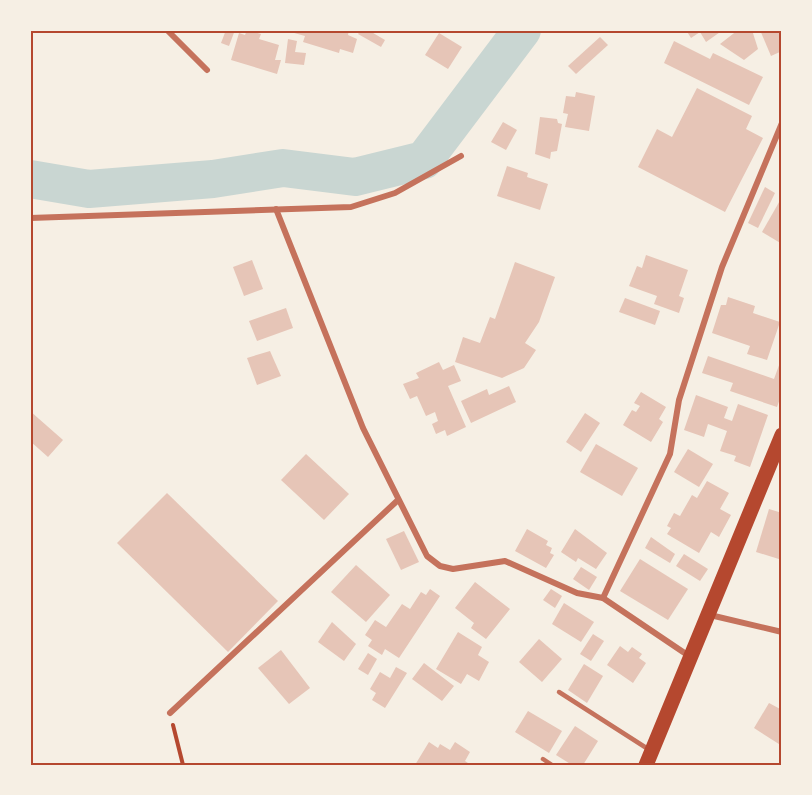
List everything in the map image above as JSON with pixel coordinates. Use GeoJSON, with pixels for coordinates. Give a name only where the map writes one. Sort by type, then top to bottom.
{"type":"FeatureCollection","features":[{"type":"Feature","properties":{"kind":"main road"},"geometry":{"type":"LineString","coordinates":[[649,758],[690,656],[710,615],[782,435]]}},
{"type":"Feature","properties":{"kind":"street"},"geometry":{"type":"LineString","coordinates":[[167,30],[207,70]]}},
{"type":"Feature","properties":{"kind":"street"},"geometry":{"type":"LineString","coordinates":[[603,598],[670,453],[679,399],[722,267],[782,123]]}},
{"type":"Feature","properties":{"kind":"street"},"geometry":{"type":"LineString","coordinates":[[30,218],[276,209],[311,211],[351,207],[395,193],[461,156]]}},
{"type":"Feature","properties":{"kind":"street"},"geometry":{"type":"LineString","coordinates":[[276,209],[363,428],[427,556],[440,566],[453,569],[505,561],[577,593],[603,598],[690,656]]}},
{"type":"Feature","properties":{"kind":"street"},"geometry":{"type":"LineString","coordinates":[[170,713],[399,500]]}},
{"type":"Feature","properties":{"kind":"street"},"geometry":{"type":"LineString","coordinates":[[710,615],[782,632]]}},
{"type":"Feature","properties":{"kind":"lane"},"geometry":{"type":"LineString","coordinates":[[560,692],[649,758]]}},
{"type":"Feature","properties":{"kind":"lane"},"geometry":{"type":"LineString","coordinates":[[543,759],[552,765]]}},
{"type":"Feature","properties":{"kind":"path"},"geometry":{"type":"LineString","coordinates":[[170,713],[183,765]]}},
{"type":"Feature","properties":{"kind":"building"},"geometry":{"type":"Polygon","coordinates":[[[226,30],[235,30],[229,46],[221,43],[226,30]]]}},
{"type":"Feature","properties":{"kind":"building"},"geometry":{"type":"Polygon","coordinates":[[[247,30],[261,34],[259,39],[279,45],[275,60],[281,60],[277,74],[231,60],[239,33],[245,35],[247,30]]]}},
{"type":"Feature","properties":{"kind":"building"},"geometry":{"type":"Polygon","coordinates":[[[349,30],[348,35],[357,39],[353,53],[340,49],[339,53],[303,42],[305,36],[287,31],[349,30]]]}},
{"type":"Feature","properties":{"kind":"building"},"geometry":{"type":"Polygon","coordinates":[[[361,30],[368,30],[385,40],[381,47],[358,34],[361,30]]]}},
{"type":"Feature","properties":{"kind":"building"},"geometry":{"type":"Polygon","coordinates":[[[686,30],[723,30],[706,42],[700,32],[691,38],[686,30]]]}},
{"type":"Feature","properties":{"kind":"building"},"geometry":{"type":"Polygon","coordinates":[[[738,30],[752,30],[758,49],[744,60],[720,44],[738,30]]]}},
{"type":"Feature","properties":{"kind":"building"},"geometry":{"type":"Polygon","coordinates":[[[760,30],[781,30],[782,51],[771,56],[760,30]]]}},
{"type":"Feature","properties":{"kind":"building"},"geometry":{"type":"Polygon","coordinates":[[[439,33],[462,47],[448,69],[425,55],[439,33]]]}},
{"type":"Feature","properties":{"kind":"building"},"geometry":{"type":"Polygon","coordinates":[[[600,37],[608,45],[576,74],[568,66],[600,37]]]}},
{"type":"Feature","properties":{"kind":"building"},"geometry":{"type":"Polygon","coordinates":[[[288,39],[297,41],[295,52],[306,53],[304,65],[285,63],[288,39]]]}},
{"type":"Feature","properties":{"kind":"building"},"geometry":{"type":"Polygon","coordinates":[[[674,41],[710,59],[713,53],[763,77],[749,105],[664,63],[674,41]]]}},
{"type":"Feature","properties":{"kind":"building"},"geometry":{"type":"Polygon","coordinates":[[[697,88],[752,116],[746,129],[763,138],[725,212],[638,167],[657,129],[672,137],[697,88]]]}},
{"type":"Feature","properties":{"kind":"building"},"geometry":{"type":"Polygon","coordinates":[[[576,92],[595,96],[589,131],[565,127],[568,114],[563,113],[566,96],[575,97],[576,92]]]}},
{"type":"Feature","properties":{"kind":"building"},"geometry":{"type":"Polygon","coordinates":[[[540,117],[557,119],[558,123],[562,124],[557,151],[551,152],[550,159],[535,154],[540,117]]]}},
{"type":"Feature","properties":{"kind":"building"},"geometry":{"type":"Polygon","coordinates":[[[503,122],[517,130],[506,150],[491,142],[503,122]]]}},
{"type":"Feature","properties":{"kind":"building"},"geometry":{"type":"Polygon","coordinates":[[[507,166],[528,173],[527,177],[548,184],[540,210],[497,196],[507,166]]]}},
{"type":"Feature","properties":{"kind":"building"},"geometry":{"type":"Polygon","coordinates":[[[765,187],[775,193],[758,228],[748,223],[765,187]]]}},
{"type":"Feature","properties":{"kind":"building"},"geometry":{"type":"Polygon","coordinates":[[[782,197],[782,244],[762,232],[782,197]]]}},
{"type":"Feature","properties":{"kind":"building"},"geometry":{"type":"Polygon","coordinates":[[[646,255],[688,270],[679,296],[684,298],[679,313],[654,304],[657,296],[629,286],[637,266],[642,268],[646,255]]]}},
{"type":"Feature","properties":{"kind":"building"},"geometry":{"type":"Polygon","coordinates":[[[252,260],[263,289],[244,296],[233,267],[252,260]]]}},
{"type":"Feature","properties":{"kind":"building"},"geometry":{"type":"Polygon","coordinates":[[[515,262],[555,277],[539,322],[525,343],[536,350],[524,368],[502,378],[455,362],[463,337],[480,343],[490,317],[495,319],[515,262]]]}},
{"type":"Feature","properties":{"kind":"building"},"geometry":{"type":"Polygon","coordinates":[[[728,297],[755,306],[753,313],[780,322],[767,360],[747,354],[750,346],[712,333],[721,305],[726,305],[728,297]]]}},
{"type":"Feature","properties":{"kind":"building"},"geometry":{"type":"Polygon","coordinates":[[[625,298],[660,311],[655,325],[619,312],[625,298]]]}},
{"type":"Feature","properties":{"kind":"building"},"geometry":{"type":"Polygon","coordinates":[[[286,308],[293,328],[257,341],[249,321],[286,308]]]}},
{"type":"Feature","properties":{"kind":"building"},"geometry":{"type":"Polygon","coordinates":[[[270,351],[281,376],[257,385],[247,358],[270,351]]]}},
{"type":"Feature","properties":{"kind":"building"},"geometry":{"type":"Polygon","coordinates":[[[708,356],[774,379],[782,357],[782,393],[777,407],[730,391],[733,383],[702,373],[708,356]]]}},
{"type":"Feature","properties":{"kind":"building"},"geometry":{"type":"Polygon","coordinates":[[[439,362],[443,370],[454,365],[461,381],[448,386],[466,427],[447,436],[445,430],[436,434],[432,424],[438,421],[435,412],[426,416],[417,396],[410,399],[403,384],[419,378],[416,373],[439,362]]]}},
{"type":"Feature","properties":{"kind":"building"},"geometry":{"type":"Polygon","coordinates":[[[509,386],[516,402],[471,423],[461,401],[487,389],[489,395],[509,386]]]}},
{"type":"Feature","properties":{"kind":"building"},"geometry":{"type":"Polygon","coordinates":[[[641,392],[666,407],[659,419],[663,422],[651,442],[623,425],[632,410],[636,412],[640,406],[634,403],[641,392]]]}},
{"type":"Feature","properties":{"kind":"building"},"geometry":{"type":"Polygon","coordinates":[[[696,395],[728,407],[724,418],[732,421],[738,404],[768,415],[750,467],[734,461],[736,456],[720,451],[727,431],[708,424],[704,437],[684,430],[696,395]]]}},
{"type":"Feature","properties":{"kind":"building"},"geometry":{"type":"Polygon","coordinates":[[[30,411],[63,440],[48,457],[30,441],[30,411]]]}},
{"type":"Feature","properties":{"kind":"building"},"geometry":{"type":"Polygon","coordinates":[[[585,413],[600,423],[581,452],[566,442],[585,413]]]}},
{"type":"Feature","properties":{"kind":"building"},"geometry":{"type":"Polygon","coordinates":[[[596,444],[638,468],[622,496],[580,472],[596,444]]]}},
{"type":"Feature","properties":{"kind":"building"},"geometry":{"type":"Polygon","coordinates":[[[688,449],[713,464],[699,487],[674,472],[688,449]]]}},
{"type":"Feature","properties":{"kind":"building"},"geometry":{"type":"Polygon","coordinates":[[[306,454],[349,494],[324,520],[281,480],[306,454]]]}},
{"type":"Feature","properties":{"kind":"building"},"geometry":{"type":"Polygon","coordinates":[[[707,481],[729,493],[720,509],[731,515],[719,537],[711,532],[699,553],[667,534],[671,528],[667,526],[674,513],[680,516],[692,495],[697,498],[707,481]]]}},
{"type":"Feature","properties":{"kind":"building"},"geometry":{"type":"Polygon","coordinates":[[[167,493],[278,601],[228,652],[117,543],[167,493]]]}},
{"type":"Feature","properties":{"kind":"building"},"geometry":{"type":"Polygon","coordinates":[[[769,509],[782,513],[782,560],[756,552],[769,509]]]}},
{"type":"Feature","properties":{"kind":"building"},"geometry":{"type":"Polygon","coordinates":[[[527,529],[548,541],[546,545],[552,548],[550,553],[554,555],[546,568],[515,551],[527,529]]]}},
{"type":"Feature","properties":{"kind":"building"},"geometry":{"type":"Polygon","coordinates":[[[575,529],[607,553],[596,569],[578,558],[576,562],[561,552],[575,529]]]}},
{"type":"Feature","properties":{"kind":"building"},"geometry":{"type":"Polygon","coordinates":[[[404,531],[419,562],[401,570],[386,539],[404,531]]]}},
{"type":"Feature","properties":{"kind":"building"},"geometry":{"type":"Polygon","coordinates":[[[651,537],[675,554],[670,563],[645,548],[651,537]]]}},
{"type":"Feature","properties":{"kind":"building"},"geometry":{"type":"Polygon","coordinates":[[[684,554],[708,569],[700,581],[676,566],[684,554]]]}},
{"type":"Feature","properties":{"kind":"building"},"geometry":{"type":"Polygon","coordinates":[[[640,559],[688,589],[668,620],[620,591],[640,559]]]}},
{"type":"Feature","properties":{"kind":"building"},"geometry":{"type":"Polygon","coordinates":[[[356,565],[390,595],[366,622],[331,592],[356,565]]]}},
{"type":"Feature","properties":{"kind":"building"},"geometry":{"type":"Polygon","coordinates":[[[581,567],[597,577],[589,590],[573,579],[581,567]]]}},
{"type":"Feature","properties":{"kind":"building"},"geometry":{"type":"Polygon","coordinates":[[[475,582],[510,609],[486,639],[471,628],[474,623],[455,608],[475,582]]]}},
{"type":"Feature","properties":{"kind":"building"},"geometry":{"type":"Polygon","coordinates":[[[430,589],[440,596],[399,658],[385,649],[382,655],[368,646],[372,640],[365,635],[375,620],[386,627],[402,604],[410,609],[421,592],[426,595],[430,589]]]}},
{"type":"Feature","properties":{"kind":"building"},"geometry":{"type":"Polygon","coordinates":[[[551,589],[562,596],[555,608],[543,600],[551,589]]]}},
{"type":"Feature","properties":{"kind":"building"},"geometry":{"type":"Polygon","coordinates":[[[564,603],[594,622],[581,642],[552,624],[564,603]]]}},
{"type":"Feature","properties":{"kind":"building"},"geometry":{"type":"Polygon","coordinates":[[[332,622],[356,644],[344,661],[318,642],[332,622]]]}},
{"type":"Feature","properties":{"kind":"building"},"geometry":{"type":"Polygon","coordinates":[[[458,632],[482,647],[478,655],[489,662],[479,681],[467,674],[461,684],[436,669],[458,632]]]}},
{"type":"Feature","properties":{"kind":"building"},"geometry":{"type":"Polygon","coordinates":[[[593,634],[604,641],[591,661],[580,654],[593,634]]]}},
{"type":"Feature","properties":{"kind":"building"},"geometry":{"type":"Polygon","coordinates":[[[539,639],[562,659],[542,682],[519,662],[539,639]]]}},
{"type":"Feature","properties":{"kind":"building"},"geometry":{"type":"Polygon","coordinates":[[[620,646],[628,652],[632,647],[642,654],[639,658],[646,663],[633,683],[607,665],[620,646]]]}},
{"type":"Feature","properties":{"kind":"building"},"geometry":{"type":"Polygon","coordinates":[[[281,650],[310,688],[289,704],[258,668],[281,650]]]}},
{"type":"Feature","properties":{"kind":"building"},"geometry":{"type":"Polygon","coordinates":[[[368,653],[377,659],[368,675],[358,669],[368,653]]]}},
{"type":"Feature","properties":{"kind":"building"},"geometry":{"type":"Polygon","coordinates":[[[424,663],[454,686],[442,701],[412,679],[424,663]]]}},
{"type":"Feature","properties":{"kind":"building"},"geometry":{"type":"Polygon","coordinates":[[[584,664],[603,676],[587,703],[568,690],[584,664]]]}},
{"type":"Feature","properties":{"kind":"building"},"geometry":{"type":"Polygon","coordinates":[[[396,667],[407,673],[385,708],[372,700],[376,693],[370,689],[380,672],[390,678],[396,667]]]}},
{"type":"Feature","properties":{"kind":"building"},"geometry":{"type":"Polygon","coordinates":[[[769,703],[782,710],[782,746],[754,728],[769,703]]]}},
{"type":"Feature","properties":{"kind":"building"},"geometry":{"type":"Polygon","coordinates":[[[528,711],[562,731],[549,753],[515,732],[528,711]]]}},
{"type":"Feature","properties":{"kind":"building"},"geometry":{"type":"Polygon","coordinates":[[[575,726],[598,741],[583,765],[572,765],[556,755],[575,726]]]}},
{"type":"Feature","properties":{"kind":"building"},"geometry":{"type":"Polygon","coordinates":[[[429,742],[438,748],[440,744],[450,750],[455,742],[470,752],[465,761],[471,765],[415,765],[429,742]]]}},
{"type":"Feature","properties":{"kind":"waterway"},"geometry":{"type":"LineString","coordinates":[[30,179],[89,189],[213,179],[283,168],[355,177],[424,160],[522,30]]}}]}
